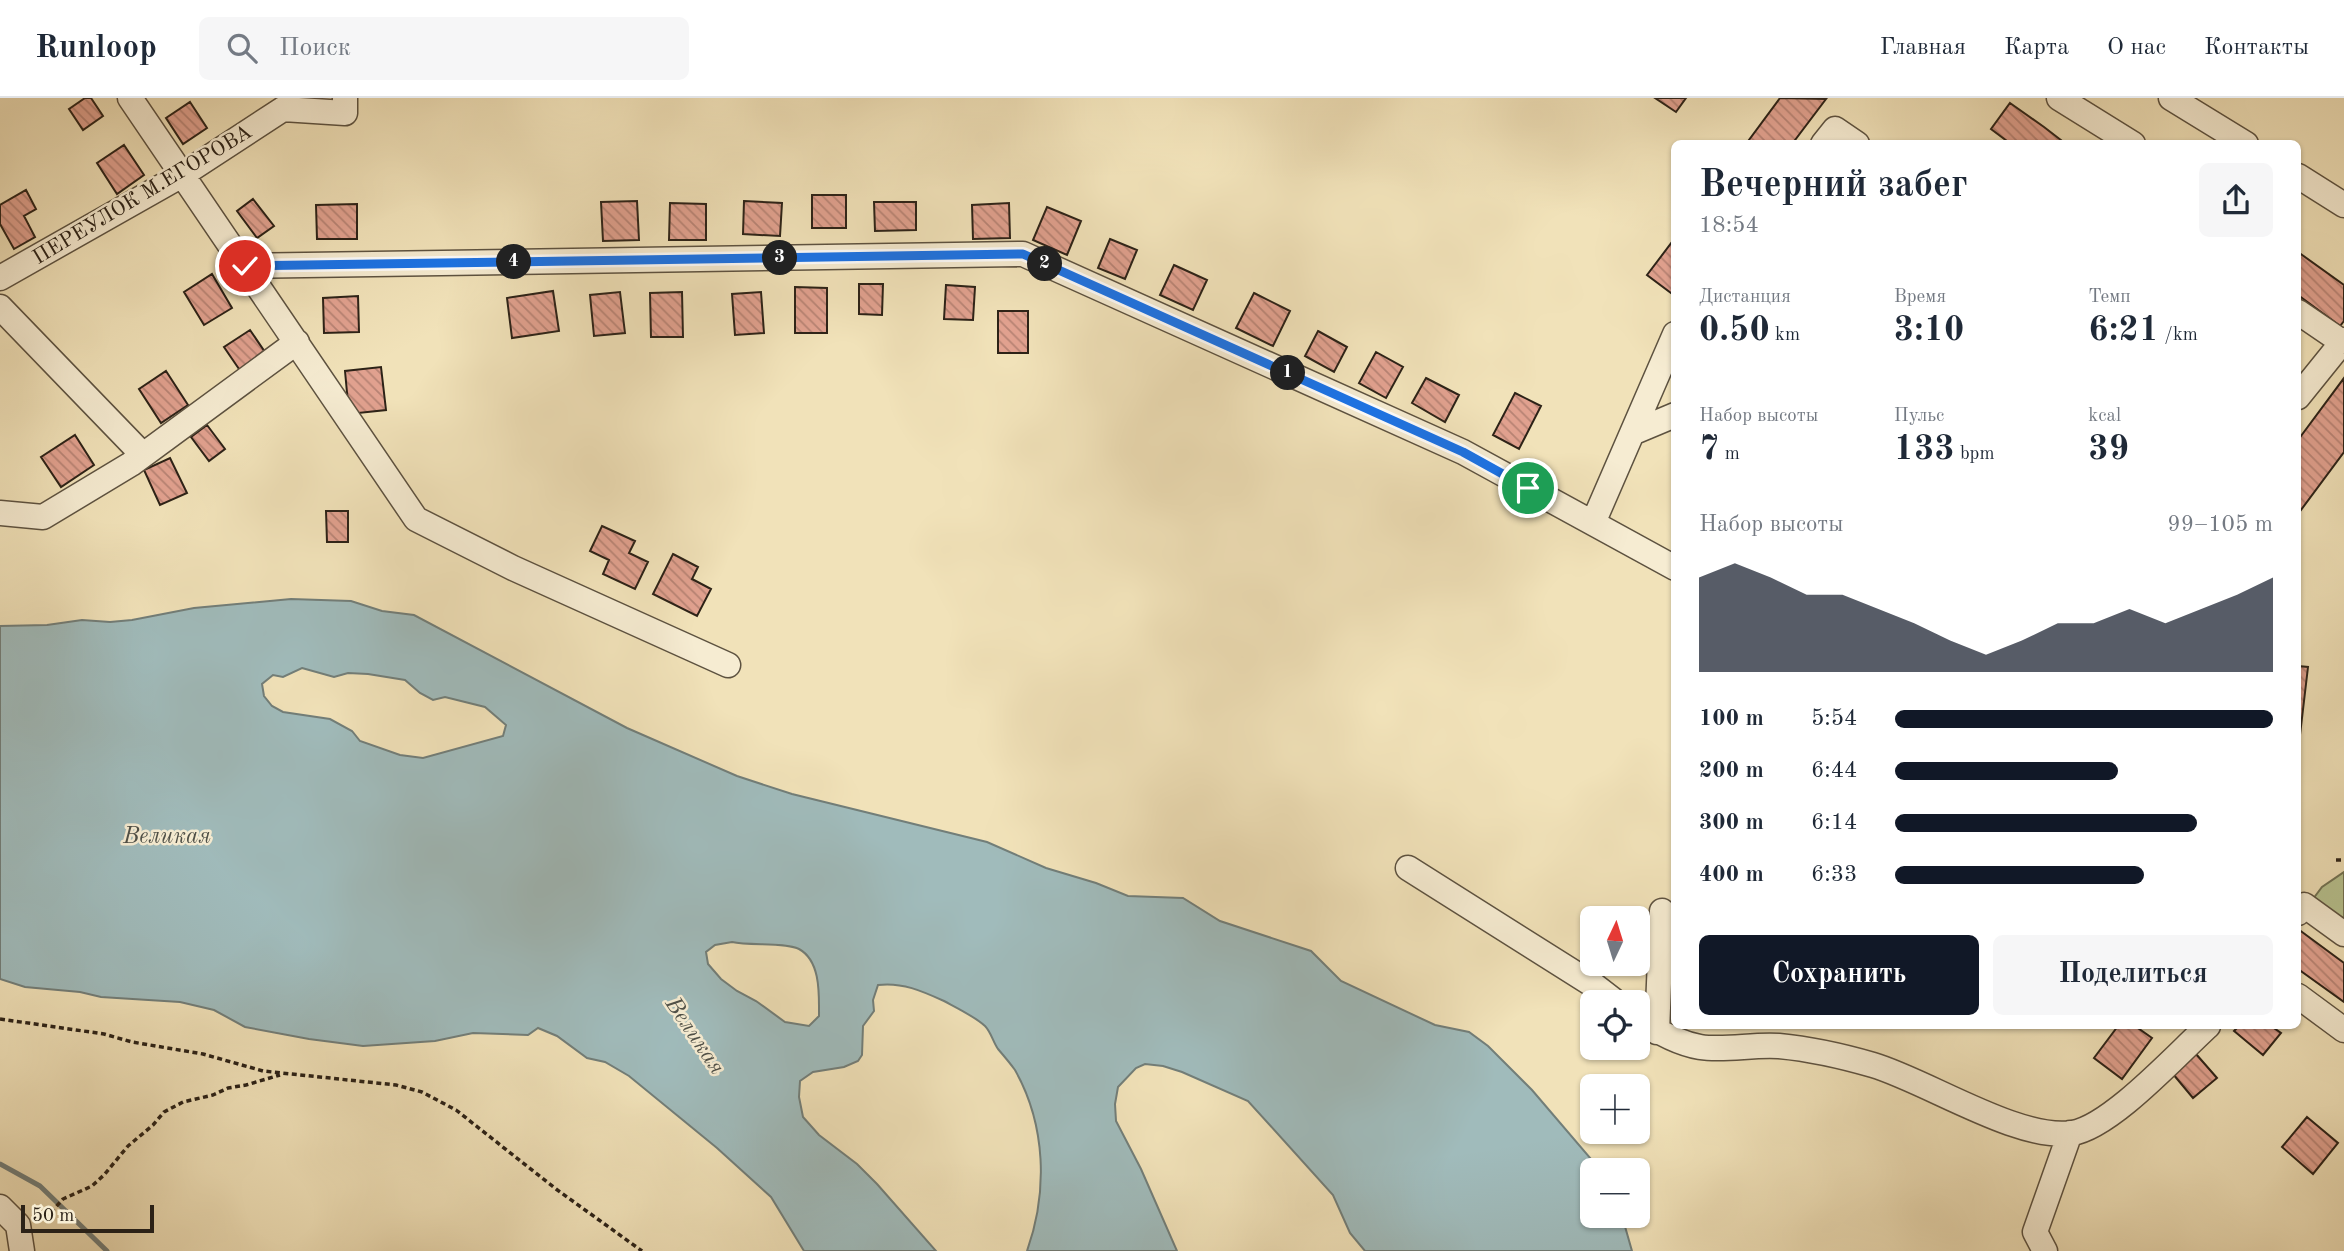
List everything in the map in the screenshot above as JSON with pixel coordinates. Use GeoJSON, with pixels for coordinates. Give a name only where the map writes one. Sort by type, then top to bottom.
{"type":"FeatureCollection","features":[{"type":"Feature","properties":{"kind":"street"},"geometry":{"type":"LineString","coordinates":[[130,98],[416,519],[513,568],[728,664]]}},
{"type":"Feature","properties":{"kind":"street"},"geometry":{"type":"LineString","coordinates":[[280,103],[345,113],[345,98]]}},
{"type":"Feature","properties":{"kind":"street"},"geometry":{"type":"LineString","coordinates":[[2059,98],[2127,140]]}},
{"type":"Feature","properties":{"kind":"street"},"geometry":{"type":"LineString","coordinates":[[2171,98],[2216,136]]}},
{"type":"Feature","properties":{"kind":"street","name":"ПЕРЕУЛОК М.ЕГОРОВА"},"geometry":{"type":"LineString","coordinates":[[0,278],[182,175],[280,103]]}},
{"type":"Feature","properties":{"kind":"street"},"geometry":{"type":"LineString","coordinates":[[1826,140],[1835,129],[1851,140]]}},
{"type":"Feature","properties":{"kind":"street"},"geometry":{"type":"LineString","coordinates":[[2301,178],[2344,205]]}},
{"type":"Feature","properties":{"kind":"street"},"geometry":{"type":"LineString","coordinates":[[245,266],[1023,254],[1463,452],[1671,566]]}},
{"type":"Feature","properties":{"kind":"street"},"geometry":{"type":"LineString","coordinates":[[0,307],[143,455]]}},
{"type":"Feature","properties":{"kind":"street"},"geometry":{"type":"LineString","coordinates":[[2301,314],[2343,341],[2301,393]]}},
{"type":"Feature","properties":{"kind":"street"},"geometry":{"type":"LineString","coordinates":[[0,513],[43,517],[143,455],[297,342]]}},
{"type":"Feature","properties":{"kind":"street"},"geometry":{"type":"LineString","coordinates":[[1593,523],[1671,343]]}},
{"type":"Feature","properties":{"kind":"street"},"geometry":{"type":"LineString","coordinates":[[1632,433],[1671,417]]}},
{"type":"Feature","properties":{"kind":"street"},"geometry":{"type":"LineString","coordinates":[[1408,868],[1600,990]]}},
{"type":"Feature","properties":{"kind":"street"},"geometry":{"type":"LineString","coordinates":[[2301,907],[2344,934]]}},
{"type":"Feature","properties":{"kind":"street"},"geometry":{"type":"LineString","coordinates":[[1650,1002],[1662,911]]}},
{"type":"Feature","properties":{"kind":"street"},"geometry":{"type":"LineString","coordinates":[[2301,998],[2344,1030]]}},
{"type":"Feature","properties":{"kind":"street"},"geometry":{"type":"LineString","coordinates":[[1650,1026],[1700,1047],[1777,1046],[1822,1052],[1876,1066],[2003,1119],[2050,1133],[2088,1129],[2109,1117],[2205,1029]]}},
{"type":"Feature","properties":{"kind":"street"},"geometry":{"type":"LineString","coordinates":[[2045,1251],[2035,1232],[2070,1133]]}},
{"type":"Feature","properties":{"kind":"street"},"geometry":{"type":"LineString","coordinates":[[0,1207],[18,1226],[22,1251]]}},
{"type":"Feature","properties":{"kind":"path"},"geometry":{"type":"LineString","coordinates":[[2336,860],[2344,860]]}},
{"type":"Feature","properties":{"kind":"path"},"geometry":{"type":"LineString","coordinates":[[0,1019],[104,1034],[132,1042],[203,1054],[263,1071],[396,1085],[422,1093],[456,1110],[556,1189],[642,1251]]}},
{"type":"Feature","properties":{"kind":"path"},"geometry":{"type":"LineString","coordinates":[[18,1226],[45,1219],[63,1199],[92,1186],[164,1112],[183,1102],[213,1095],[228,1087],[246,1085],[284,1074]]}},
{"type":"Feature","properties":{"kind":"green space"},"geometry":{"type":"Polygon","coordinates":[[[2344,872],[2344,922],[2313,899],[2322,887],[2344,872]]]}},
{"type":"Feature","properties":{"kind":"water","name":"Великая"},"geometry":{"type":"Polygon","coordinates":[[[291,599],[351,601],[382,611],[414,615],[627,728],[737,776],[792,794],[987,842],[1046,868],[1128,896],[1183,898],[1220,921],[1311,951],[1341,981],[1435,1025],[1469,1032],[1488,1046],[1532,1090],[1590,1158],[1580,1158],[1580,1228],[1625,1228],[1632,1251],[1365,1251],[1350,1233],[1333,1195],[1248,1101],[1182,1072],[1145,1064],[1136,1068],[1118,1087],[1116,1121],[1141,1169],[1177,1251],[1027,1251],[1034,1229],[1041,1182],[1038,1136],[1025,1091],[1015,1070],[998,1049],[985,1026],[944,1001],[904,986],[878,985],[873,1000],[874,1011],[863,1026],[862,1055],[858,1061],[844,1067],[813,1072],[800,1081],[799,1097],[803,1117],[819,1135],[857,1164],[936,1251],[804,1251],[771,1197],[717,1148],[629,1076],[605,1062],[587,1058],[557,1036],[538,1028],[528,1035],[473,1033],[435,1041],[363,1046],[245,1027],[214,1010],[180,1002],[101,997],[80,992],[25,987],[0,979],[0,626],[47,625],[82,620],[132,620],[194,608],[291,599]],[[302,668],[283,677],[273,675],[262,684],[264,696],[272,706],[283,712],[330,719],[352,731],[360,741],[400,755],[423,758],[503,736],[506,725],[485,707],[445,697],[433,700],[405,680],[348,673],[334,677],[302,668]],[[732,942],[715,945],[706,952],[708,964],[721,979],[785,1022],[809,1026],[819,1016],[819,998],[815,970],[806,954],[793,947],[732,942]]]}},
{"type":"Feature","properties":{"kind":"building"},"geometry":{"type":"Polygon","coordinates":[[[85,98],[91,98],[103,116],[83,130],[69,109],[85,98]]]}},
{"type":"Feature","properties":{"kind":"building"},"geometry":{"type":"Polygon","coordinates":[[[1655,98],[1686,98],[1676,112],[1655,98]]]}},
{"type":"Feature","properties":{"kind":"building"},"geometry":{"type":"Polygon","coordinates":[[[1780,98],[1826,99],[1795,140],[1749,140],[1780,98]]]}},
{"type":"Feature","properties":{"kind":"building"},"geometry":{"type":"Polygon","coordinates":[[[190,102],[207,128],[183,144],[166,118],[190,102]]]}},
{"type":"Feature","properties":{"kind":"building"},"geometry":{"type":"Polygon","coordinates":[[[2010,103],[2061,140],[2006,140],[1991,129],[2010,103]]]}},
{"type":"Feature","properties":{"kind":"building"},"geometry":{"type":"Polygon","coordinates":[[[124,145],[144,175],[117,194],[97,163],[124,145]]]}},
{"type":"Feature","properties":{"kind":"building"},"geometry":{"type":"Polygon","coordinates":[[[26,190],[36,209],[24,216],[35,237],[14,249],[0,224],[0,205],[26,190]]]}},
{"type":"Feature","properties":{"kind":"building"},"geometry":{"type":"Polygon","coordinates":[[[812,195],[846,195],[846,228],[812,228],[812,195]]]}},
{"type":"Feature","properties":{"kind":"building"},"geometry":{"type":"Polygon","coordinates":[[[253,199],[274,226],[257,238],[237,211],[253,199]]]}},
{"type":"Feature","properties":{"kind":"building"},"geometry":{"type":"Polygon","coordinates":[[[637,201],[639,240],[603,241],[601,202],[637,201]]]}},
{"type":"Feature","properties":{"kind":"building"},"geometry":{"type":"Polygon","coordinates":[[[744,201],[782,203],[780,236],[743,234],[744,201]]]}},
{"type":"Feature","properties":{"kind":"building"},"geometry":{"type":"Polygon","coordinates":[[[874,202],[916,202],[916,230],[875,231],[874,202]]]}},
{"type":"Feature","properties":{"kind":"building"},"geometry":{"type":"Polygon","coordinates":[[[670,203],[706,204],[706,240],[669,240],[670,203]]]}},
{"type":"Feature","properties":{"kind":"building"},"geometry":{"type":"Polygon","coordinates":[[[1009,203],[1010,238],[973,239],[972,205],[1009,203]]]}},
{"type":"Feature","properties":{"kind":"building"},"geometry":{"type":"Polygon","coordinates":[[[357,204],[357,239],[317,239],[316,205],[357,204]]]}},
{"type":"Feature","properties":{"kind":"building"},"geometry":{"type":"Polygon","coordinates":[[[1047,207],[1081,221],[1067,255],[1033,240],[1047,207]]]}},
{"type":"Feature","properties":{"kind":"building"},"geometry":{"type":"Polygon","coordinates":[[[1110,239],[1137,250],[1125,279],[1098,268],[1110,239]]]}},
{"type":"Feature","properties":{"kind":"building"},"geometry":{"type":"Polygon","coordinates":[[[1671,243],[1671,293],[1647,275],[1671,243]]]}},
{"type":"Feature","properties":{"kind":"building"},"geometry":{"type":"Polygon","coordinates":[[[2301,254],[2344,285],[2344,321],[2340,326],[2301,297],[2301,254]]]}},
{"type":"Feature","properties":{"kind":"building"},"geometry":{"type":"Polygon","coordinates":[[[1174,265],[1207,280],[1193,310],[1160,295],[1174,265]]]}},
{"type":"Feature","properties":{"kind":"building"},"geometry":{"type":"Polygon","coordinates":[[[212,274],[232,308],[204,325],[184,292],[212,274]]]}},
{"type":"Feature","properties":{"kind":"building"},"geometry":{"type":"Polygon","coordinates":[[[859,284],[883,284],[882,315],[859,314],[859,284]]]}},
{"type":"Feature","properties":{"kind":"building"},"geometry":{"type":"Polygon","coordinates":[[[946,285],[975,287],[973,320],[944,319],[946,285]]]}},
{"type":"Feature","properties":{"kind":"building"},"geometry":{"type":"Polygon","coordinates":[[[795,287],[827,288],[827,333],[795,333],[795,287]]]}},
{"type":"Feature","properties":{"kind":"building"},"geometry":{"type":"Polygon","coordinates":[[[553,291],[559,331],[512,338],[507,298],[553,291]]]}},
{"type":"Feature","properties":{"kind":"building"},"geometry":{"type":"Polygon","coordinates":[[[620,292],[625,333],[594,336],[590,295],[620,292]]]}},
{"type":"Feature","properties":{"kind":"building"},"geometry":{"type":"Polygon","coordinates":[[[682,292],[683,337],[651,337],[650,293],[682,292]]]}},
{"type":"Feature","properties":{"kind":"building"},"geometry":{"type":"Polygon","coordinates":[[[761,292],[764,333],[735,335],[732,294],[761,292]]]}},
{"type":"Feature","properties":{"kind":"building"},"geometry":{"type":"Polygon","coordinates":[[[1254,293],[1290,311],[1273,346],[1236,328],[1254,293]]]}},
{"type":"Feature","properties":{"kind":"building"},"geometry":{"type":"Polygon","coordinates":[[[358,296],[359,332],[324,333],[323,298],[358,296]]]}},
{"type":"Feature","properties":{"kind":"building"},"geometry":{"type":"Polygon","coordinates":[[[998,311],[1028,311],[1028,353],[998,353],[998,311]]]}},
{"type":"Feature","properties":{"kind":"building"},"geometry":{"type":"Polygon","coordinates":[[[250,330],[267,355],[241,372],[224,347],[250,330]]]}},
{"type":"Feature","properties":{"kind":"building"},"geometry":{"type":"Polygon","coordinates":[[[1318,331],[1347,347],[1334,372],[1305,356],[1318,331]]]}},
{"type":"Feature","properties":{"kind":"building"},"geometry":{"type":"Polygon","coordinates":[[[1376,352],[1403,367],[1386,398],[1359,383],[1376,352]]]}},
{"type":"Feature","properties":{"kind":"building"},"geometry":{"type":"Polygon","coordinates":[[[381,367],[386,410],[349,414],[345,371],[381,367]]]}},
{"type":"Feature","properties":{"kind":"building"},"geometry":{"type":"Polygon","coordinates":[[[166,371],[188,405],[161,423],[139,389],[166,371]]]}},
{"type":"Feature","properties":{"kind":"building"},"geometry":{"type":"Polygon","coordinates":[[[1426,378],[1459,395],[1445,422],[1412,403],[1426,378]]]}},
{"type":"Feature","properties":{"kind":"building"},"geometry":{"type":"Polygon","coordinates":[[[2344,378],[2344,452],[2301,510],[2301,436],[2344,378]]]}},
{"type":"Feature","properties":{"kind":"building"},"geometry":{"type":"Polygon","coordinates":[[[1515,393],[1541,406],[1519,449],[1493,435],[1515,393]]]}},
{"type":"Feature","properties":{"kind":"building"},"geometry":{"type":"Polygon","coordinates":[[[207,425],[225,449],[209,461],[191,437],[207,425]]]}},
{"type":"Feature","properties":{"kind":"building"},"geometry":{"type":"Polygon","coordinates":[[[75,435],[94,465],[61,487],[41,457],[75,435]]]}},
{"type":"Feature","properties":{"kind":"building"},"geometry":{"type":"Polygon","coordinates":[[[170,458],[187,493],[160,505],[144,470],[170,458]]]}},
{"type":"Feature","properties":{"kind":"building"},"geometry":{"type":"Polygon","coordinates":[[[326,511],[348,511],[348,542],[327,542],[326,511]]]}},
{"type":"Feature","properties":{"kind":"building"},"geometry":{"type":"Polygon","coordinates":[[[602,526],[635,541],[629,553],[648,562],[635,589],[603,574],[609,560],[590,551],[602,526]]]}},
{"type":"Feature","properties":{"kind":"building"},"geometry":{"type":"Polygon","coordinates":[[[673,554],[698,567],[692,579],[711,589],[697,616],[653,594],[673,554]]]}},
{"type":"Feature","properties":{"kind":"building"},"geometry":{"type":"Polygon","coordinates":[[[2301,666],[2308,667],[2301,726],[2301,666]]]}},
{"type":"Feature","properties":{"kind":"building"},"geometry":{"type":"Polygon","coordinates":[[[2301,931],[2344,963],[2344,1002],[2301,971],[2301,931]]]}},
{"type":"Feature","properties":{"kind":"building"},"geometry":{"type":"Polygon","coordinates":[[[2116,1029],[2139,1029],[2152,1038],[2122,1079],[2094,1058],[2116,1029]]]}},
{"type":"Feature","properties":{"kind":"building"},"geometry":{"type":"Polygon","coordinates":[[[2275,1029],[2281,1033],[2263,1055],[2234,1031],[2275,1029]]]}},
{"type":"Feature","properties":{"kind":"building"},"geometry":{"type":"Polygon","coordinates":[[[2196,1054],[2217,1078],[2193,1098],[2173,1074],[2196,1054]]]}},
{"type":"Feature","properties":{"kind":"building"},"geometry":{"type":"Polygon","coordinates":[[[2307,1117],[2338,1143],[2313,1174],[2282,1147],[2307,1117]]]}},
{"type":"Feature","properties":{"kind":"waterway"},"geometry":{"type":"LineString","coordinates":[[0,1164],[40,1186],[107,1251]]}},
{"type":"Feature","properties":{"kind":"route"},"geometry":{"type":"LineString","coordinates":[[245,266],[1023,254],[1463,452],[1528,488]]}}]}
